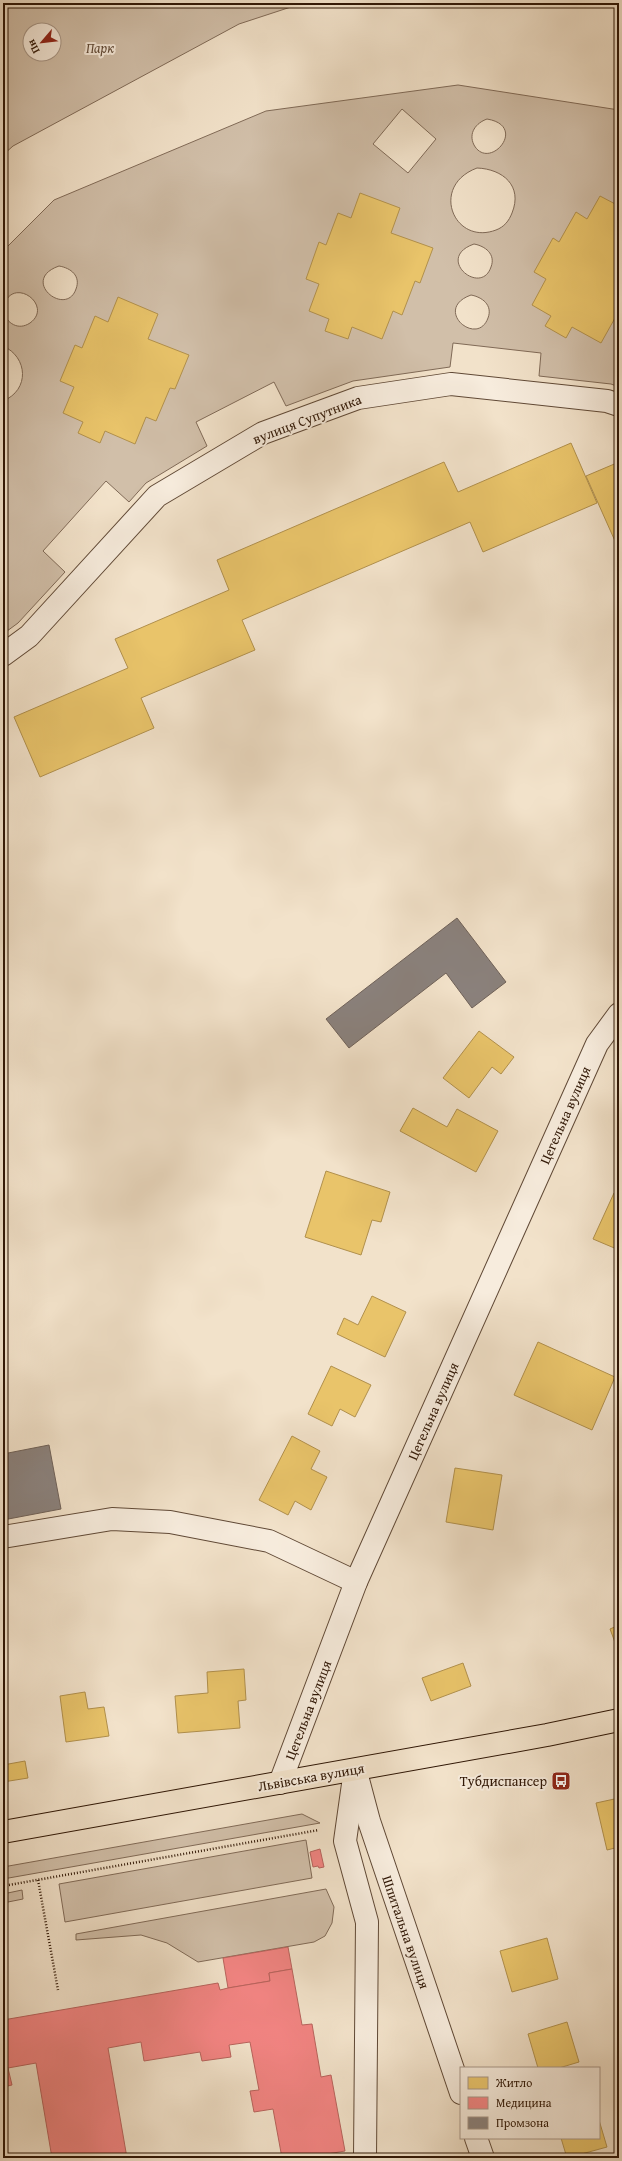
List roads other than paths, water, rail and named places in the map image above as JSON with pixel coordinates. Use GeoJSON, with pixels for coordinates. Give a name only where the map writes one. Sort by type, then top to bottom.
{"type":"FeatureCollection","features":[{"type":"Feature","properties":{"kind":"main road","name":"Львівська вулиця"},"geometry":{"type":"LineString","coordinates":[[3,1832],[355,1770],[547,1735],[619,1720]]}},
{"type":"Feature","properties":{"kind":"street","name":"вулиця Супутника"},"geometry":{"type":"LineString","coordinates":[[3,655],[29,636],[157,496],[263,433],[358,398],[451,384],[607,401],[619,405]]}},
{"type":"Feature","properties":{"kind":"street","name":"Цегельна вулиця"},"geometry":{"type":"LineString","coordinates":[[280,1783],[356,1582],[596,1044],[619,1014]]}},
{"type":"Feature","properties":{"kind":"street"},"geometry":{"type":"LineString","coordinates":[[3,1537],[112,1519],[170,1522],[269,1541],[356,1582]]}},
{"type":"Feature","properties":{"kind":"street"},"geometry":{"type":"LineString","coordinates":[[355,1770],[345,1841],[367,1922],[365,2158]]}},
{"type":"Feature","properties":{"kind":"street","name":"Шпитальна вулиця"},"geometry":{"type":"LineString","coordinates":[[355,1770],[369,1821],[460,2090]]}},
{"type":"Feature","properties":{"kind":"street"},"geometry":{"type":"LineString","coordinates":[[476,2139],[483,2158]]}},
{"type":"Feature","properties":{"kind":"place","name":"Тубдиспансер"},"geometry":{"type":"Point","coordinates":[561,1781]}},
{"type":"Feature","properties":{"kind":"park label","name":"Парк"},"geometry":{"type":"Point","coordinates":[100,48]}}]}
